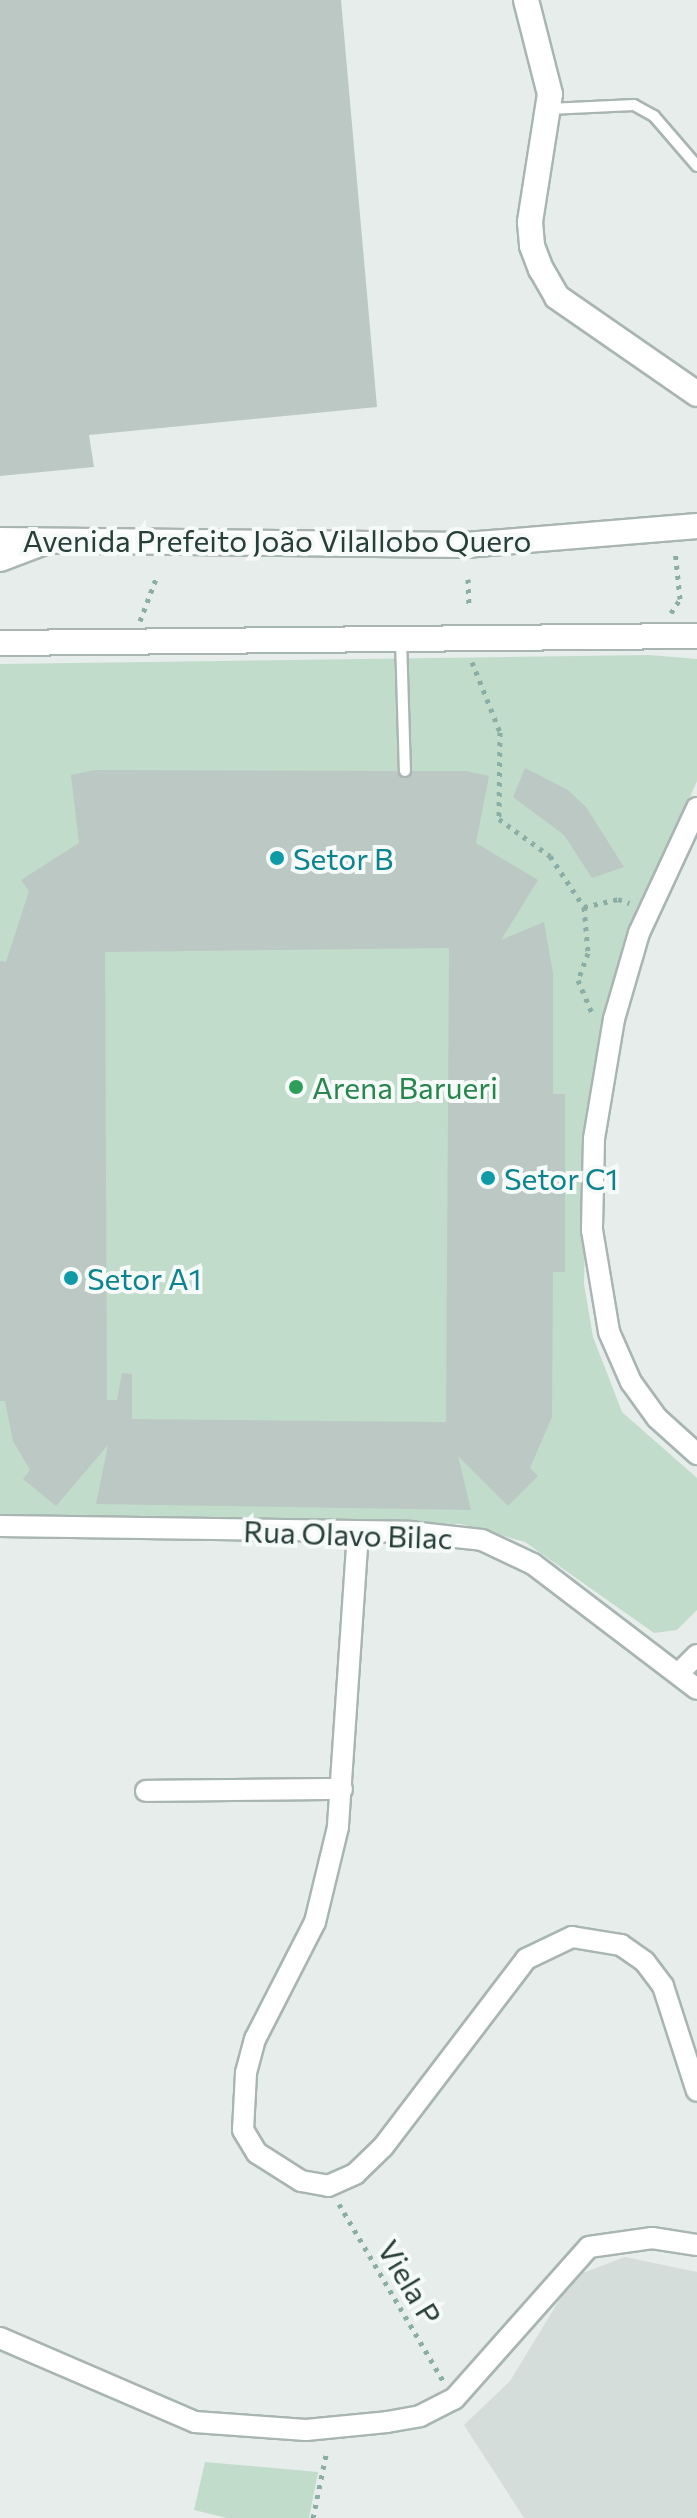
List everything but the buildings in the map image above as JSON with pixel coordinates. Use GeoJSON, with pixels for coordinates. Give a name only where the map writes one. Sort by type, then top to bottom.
{"type":"FeatureCollection","features":[{"type":"Feature","properties":{"kind":"main road"},"geometry":{"type":"LineString","coordinates":[[526,0],[548,72],[549,109],[530,222],[532,246],[541,269],[557,297],[697,394]]}},
{"type":"Feature","properties":{"kind":"main road","name":"Avenida Prefeito João Vilallobo Quero"},"geometry":{"type":"LineString","coordinates":[[0,540],[466,545],[697,526]]}},
{"type":"Feature","properties":{"kind":"main road"},"geometry":{"type":"LineString","coordinates":[[0,559],[28,552],[46,540]]}},
{"type":"Feature","properties":{"kind":"main road"},"geometry":{"type":"LineString","coordinates":[[0,643],[697,636]]}},
{"type":"Feature","properties":{"kind":"street"},"geometry":{"type":"LineString","coordinates":[[697,808],[639,933],[614,1019],[594,1139],[597,1276],[609,1332],[631,1382],[657,1418],[697,1454]]}},
{"type":"Feature","properties":{"kind":"street","name":"Rua Olavo Bilac"},"geometry":{"type":"LineString","coordinates":[[0,1526],[452,1536],[506,1548],[680,1672],[697,1689]]}},
{"type":"Feature","properties":{"kind":"street"},"geometry":{"type":"LineString","coordinates":[[358,1532],[342,1789],[315,1922],[255,2039],[241,2099],[243,2130],[257,2153],[278,2171],[328,2186],[355,2174],[383,2147],[526,1959],[572,1937],[621,1945],[645,1962],[663,1986],[697,2091]]}},
{"type":"Feature","properties":{"kind":"street"},"geometry":{"type":"LineString","coordinates":[[680,1672],[697,1655]]}},
{"type":"Feature","properties":{"kind":"street"},"geometry":{"type":"LineString","coordinates":[[146,1791],[342,1789]]}},
{"type":"Feature","properties":{"kind":"street"},"geometry":{"type":"LineString","coordinates":[[0,2338],[195,2422],[332,2429],[420,2416],[454,2399],[589,2247],[652,2238],[697,2245]]}},
{"type":"Feature","properties":{"kind":"lane"},"geometry":{"type":"LineString","coordinates":[[549,109],[634,105],[654,116],[697,166]]}},
{"type":"Feature","properties":{"kind":"lane"},"geometry":{"type":"LineString","coordinates":[[401,637],[405,771]]}},
{"type":"Feature","properties":{"kind":"path"},"geometry":{"type":"LineString","coordinates":[[668,618],[680,599],[674,548]]}},
{"type":"Feature","properties":{"kind":"path"},"geometry":{"type":"LineString","coordinates":[[135,633],[157,576]]}},
{"type":"Feature","properties":{"kind":"path"},"geometry":{"type":"LineString","coordinates":[[468,579],[469,606]]}},
{"type":"Feature","properties":{"kind":"path"},"geometry":{"type":"LineString","coordinates":[[471,636],[472,666],[500,732],[499,819],[550,856],[584,907],[588,953],[578,980],[583,1003],[591,1015],[614,1019]]}},
{"type":"Feature","properties":{"kind":"path"},"geometry":{"type":"LineString","coordinates":[[584,907],[618,899]]}},
{"type":"Feature","properties":{"kind":"path","name":"Viela P"},"geometry":{"type":"LineString","coordinates":[[328,2186],[454,2399]]}},
{"type":"Feature","properties":{"kind":"path"},"geometry":{"type":"LineString","coordinates":[[313,2518],[332,2429]]}},
{"type":"Feature","properties":{"kind":"shaded area"},"geometry":{"type":"Polygon","coordinates":[[[625,2257],[697,2272],[697,2518],[524,2518],[464,2425],[510,2381],[563,2294],[583,2273],[625,2257]]]}},
{"type":"Feature","properties":{"kind":"green space","name":"Arena Barueri"},"geometry":{"type":"Polygon","coordinates":[[[649,655],[697,659],[697,781],[641,909],[596,1061],[588,1114],[584,1284],[593,1337],[622,1412],[697,1478],[697,1610],[677,1630],[654,1633],[525,1542],[461,1524],[0,1517],[0,664],[649,655]]]}},
{"type":"Feature","properties":{"kind":"green space"},"geometry":{"type":"Polygon","coordinates":[[[205,2462],[318,2472],[309,2518],[227,2518],[194,2510],[205,2462]]]}},
{"type":"Feature","properties":{"kind":"place","name":"Setor B"},"geometry":{"type":"Point","coordinates":[277,858]}},
{"type":"Feature","properties":{"kind":"place","name":"Arena Barueri"},"geometry":{"type":"Point","coordinates":[296,1087]}},
{"type":"Feature","properties":{"kind":"place","name":"Setor C1"},"geometry":{"type":"Point","coordinates":[488,1178]}},
{"type":"Feature","properties":{"kind":"place","name":"Setor A1"},"geometry":{"type":"Point","coordinates":[71,1278]}}]}
